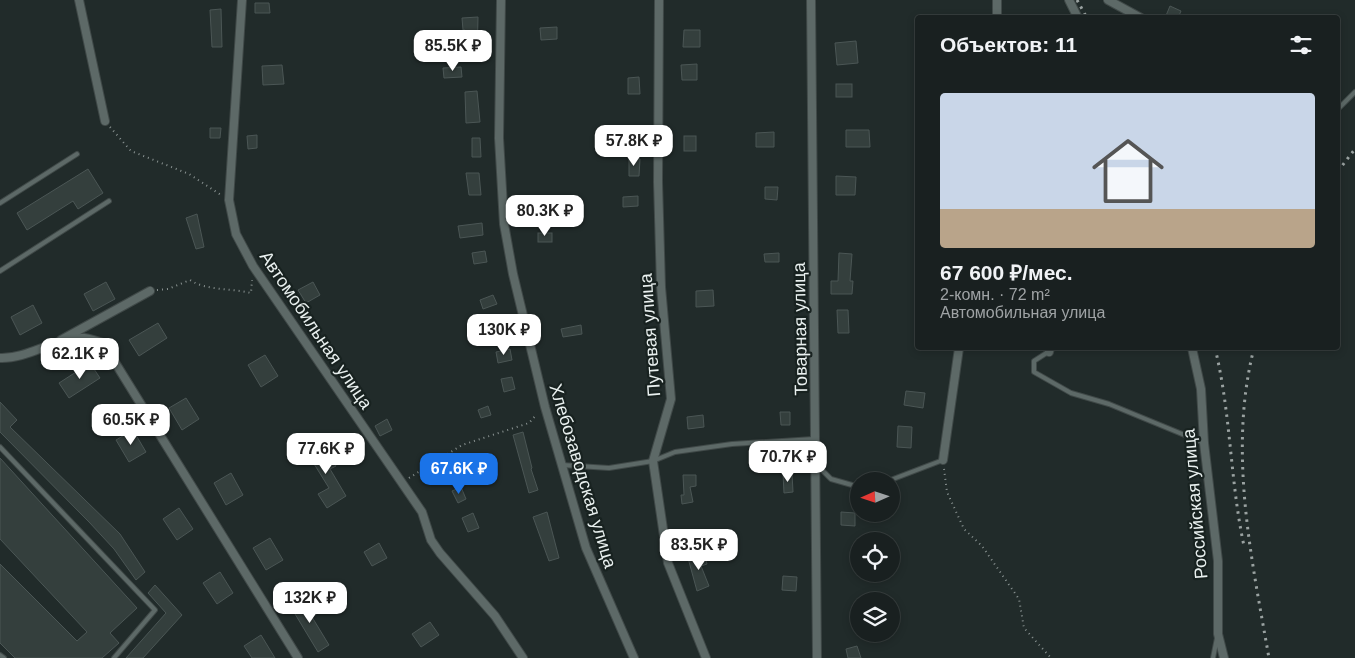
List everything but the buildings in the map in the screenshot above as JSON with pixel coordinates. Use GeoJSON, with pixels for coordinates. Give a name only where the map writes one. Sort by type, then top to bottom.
{"type":"FeatureCollection","features":[{"type":"Feature","properties":{"kind":"street"},"geometry":{"type":"LineString","coordinates":[[79,0],[105,121]]}},
{"type":"Feature","properties":{"kind":"street","name":"Автомобильная улица"},"geometry":{"type":"LineString","coordinates":[[242,0],[229,200],[236,234],[253,266],[422,512],[431,540],[440,554],[494,616],[523,658]]}},
{"type":"Feature","properties":{"kind":"street","name":"Хлебозаводская улица"},"geometry":{"type":"LineString","coordinates":[[501,0],[499,138],[504,224],[513,274],[544,406],[586,548],[634,658]]}},
{"type":"Feature","properties":{"kind":"street","name":"Путевая улица"},"geometry":{"type":"LineString","coordinates":[[659,0],[658,182],[661,287],[671,399],[653,461],[668,563],[706,658]]}},
{"type":"Feature","properties":{"kind":"street","name":"Товарная улица"},"geometry":{"type":"LineString","coordinates":[[811,0],[818,658]]}},
{"type":"Feature","properties":{"kind":"street"},"geometry":{"type":"LineString","coordinates":[[997,0],[997,15]]}},
{"type":"Feature","properties":{"kind":"street"},"geometry":{"type":"LineString","coordinates":[[1069,0],[1076,15]]}},
{"type":"Feature","properties":{"kind":"street"},"geometry":{"type":"LineString","coordinates":[[1108,0],[1136,15]]}},
{"type":"Feature","properties":{"kind":"street"},"geometry":{"type":"LineString","coordinates":[[55,344],[150,290]]}},
{"type":"Feature","properties":{"kind":"street"},"geometry":{"type":"LineString","coordinates":[[0,358],[9,359],[55,344],[84,338],[104,343],[298,658]]}},
{"type":"Feature","properties":{"kind":"street"},"geometry":{"type":"LineString","coordinates":[[943,460],[958,350]]}},
{"type":"Feature","properties":{"kind":"street","name":"Российская улица"},"geometry":{"type":"LineString","coordinates":[[1192,350],[1201,389],[1204,443],[1218,561],[1218,634],[1224,658]]}},
{"type":"Feature","properties":{"kind":"lane"},"geometry":{"type":"LineString","coordinates":[[1340,107],[1355,92]]}},
{"type":"Feature","properties":{"kind":"lane"},"geometry":{"type":"LineString","coordinates":[[0,203],[77,154]]}},
{"type":"Feature","properties":{"kind":"lane"},"geometry":{"type":"LineString","coordinates":[[0,271],[108,201]]}},
{"type":"Feature","properties":{"kind":"lane"},"geometry":{"type":"LineString","coordinates":[[1049,350],[1034,360],[1034,372],[1071,393],[1109,404],[1204,443]]}},
{"type":"Feature","properties":{"kind":"lane"},"geometry":{"type":"LineString","coordinates":[[561,465],[609,468],[653,461],[675,452],[732,444],[816,439]]}},
{"type":"Feature","properties":{"kind":"lane"},"geometry":{"type":"LineString","coordinates":[[0,446],[155,610],[114,658]]}},
{"type":"Feature","properties":{"kind":"lane"},"geometry":{"type":"LineString","coordinates":[[900,476],[943,460]]}},
{"type":"Feature","properties":{"kind":"lane"},"geometry":{"type":"LineString","coordinates":[[817,465],[831,479],[850,484]]}},
{"type":"Feature","properties":{"kind":"lane"},"geometry":{"type":"LineString","coordinates":[[1213,658],[1218,634]]}},
{"type":"Feature","properties":{"kind":"lane"},"geometry":{"type":"LineString","coordinates":[[0,654],[4,658]]}},
{"type":"Feature","properties":{"kind":"path"},"geometry":{"type":"LineString","coordinates":[[105,121],[131,151],[189,174],[229,200]]}},
{"type":"Feature","properties":{"kind":"path"},"geometry":{"type":"LineString","coordinates":[[150,290],[168,289],[190,280],[200,287],[231,288],[250,293],[253,266]]}},
{"type":"Feature","properties":{"kind":"path"},"geometry":{"type":"LineString","coordinates":[[399,478],[411,477],[471,440],[529,423],[544,406]]}},
{"type":"Feature","properties":{"kind":"path"},"geometry":{"type":"LineString","coordinates":[[943,460],[947,492],[964,529],[982,546],[1019,599],[1024,628],[1051,658]]}},
{"type":"Feature","properties":{"kind":"railway"},"geometry":{"type":"LineString","coordinates":[[1077,0],[1085,15]]}},
{"type":"Feature","properties":{"kind":"railway"},"geometry":{"type":"LineString","coordinates":[[1340,168],[1355,149]]}},
{"type":"Feature","properties":{"kind":"railway"},"geometry":{"type":"LineString","coordinates":[[1215,350],[1224,397],[1239,521],[1244,546]]}},
{"type":"Feature","properties":{"kind":"railway"},"geometry":{"type":"LineString","coordinates":[[1254,350],[1246,386],[1243,464],[1249,542],[1269,658]]}}]}
